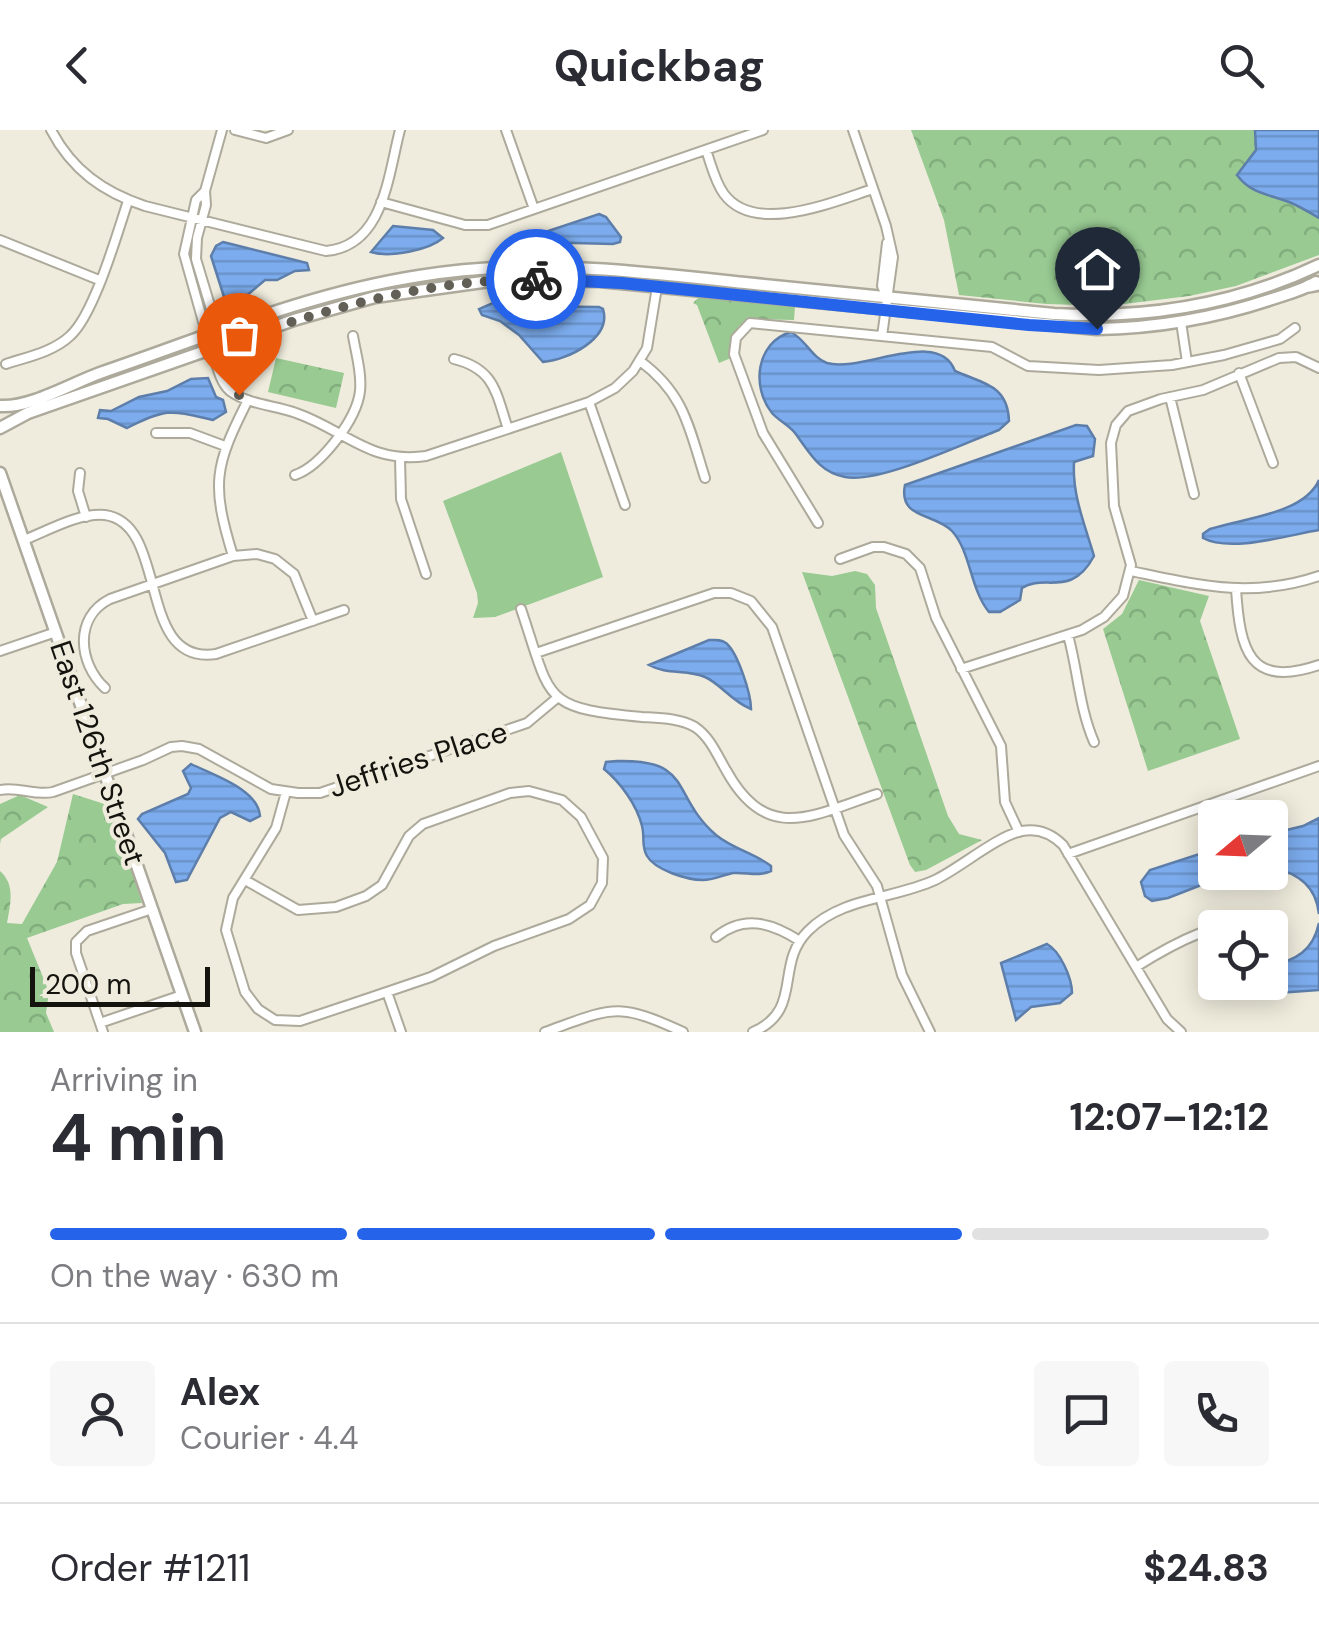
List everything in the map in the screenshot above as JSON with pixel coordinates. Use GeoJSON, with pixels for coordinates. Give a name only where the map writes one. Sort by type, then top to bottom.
{"type":"FeatureCollection","features":[{"type":"Feature","properties":{"kind":"main road"},"geometry":{"type":"LineString","coordinates":[[0,406],[24,404],[67,385],[324,297],[462,270],[513,266],[614,269],[1054,314],[1123,315],[1169,311],[1232,298],[1319,265]]}},
{"type":"Feature","properties":{"kind":"main road"},"geometry":{"type":"LineString","coordinates":[[0,423],[375,297],[461,283],[552,279],[1084,329],[1182,322],[1243,308],[1316,284]]}},
{"type":"Feature","properties":{"kind":"main road","name":"East 126th Street"},"geometry":{"type":"LineString","coordinates":[[0,474],[195,1032]]}},
{"type":"Feature","properties":{"kind":"street"},"geometry":{"type":"LineString","coordinates":[[51,130],[84,174],[128,201],[318,251],[333,251],[352,244],[366,233],[382,199],[400,130]]}},
{"type":"Feature","properties":{"kind":"street"},"geometry":{"type":"LineString","coordinates":[[213,334],[184,254],[196,200],[204,190],[222,130]]}},
{"type":"Feature","properties":{"kind":"street"},"geometry":{"type":"LineString","coordinates":[[235,130],[266,138],[288,130]]}},
{"type":"Feature","properties":{"kind":"street"},"geometry":{"type":"LineString","coordinates":[[506,130],[534,210]]}},
{"type":"Feature","properties":{"kind":"street"},"geometry":{"type":"LineString","coordinates":[[382,199],[477,226],[764,130]]}},
{"type":"Feature","properties":{"kind":"street"},"geometry":{"type":"LineString","coordinates":[[853,130],[888,238],[882,286],[882,336]]}},
{"type":"Feature","properties":{"kind":"street"},"geometry":{"type":"LineString","coordinates":[[706,150],[724,194],[747,210],[796,214],[874,188]]}},
{"type":"Feature","properties":{"kind":"street"},"geometry":{"type":"LineString","coordinates":[[204,190],[206,205],[197,238],[197,270],[213,334]]}},
{"type":"Feature","properties":{"kind":"street"},"geometry":{"type":"LineString","coordinates":[[6,364],[55,346],[83,320],[128,201]]}},
{"type":"Feature","properties":{"kind":"street"},"geometry":{"type":"LineString","coordinates":[[0,240],[14,249],[99,280]]}},
{"type":"Feature","properties":{"kind":"street"},"geometry":{"type":"LineString","coordinates":[[217,347],[225,384],[248,400],[300,414],[365,450],[400,458],[435,454],[589,402],[615,388],[640,361],[651,335],[657,287]]}},
{"type":"Feature","properties":{"kind":"street"},"geometry":{"type":"LineString","coordinates":[[818,523],[760,426],[734,354],[740,330],[756,322],[992,347],[1022,364],[1044,368],[1123,369],[1187,362],[1264,345],[1285,337],[1295,328]]}},
{"type":"Feature","properties":{"kind":"street"},"geometry":{"type":"LineString","coordinates":[[1182,322],[1187,362]]}},
{"type":"Feature","properties":{"kind":"street"},"geometry":{"type":"LineString","coordinates":[[295,475],[317,464],[357,404],[360,393],[353,336]]}},
{"type":"Feature","properties":{"kind":"street"},"geometry":{"type":"LineString","coordinates":[[961,669],[1093,624],[1115,607],[1126,592],[1131,571],[1114,506],[1112,434],[1128,412],[1203,390],[1290,356],[1319,368]]}},
{"type":"Feature","properties":{"kind":"street"},"geometry":{"type":"LineString","coordinates":[[454,359],[477,366],[489,378],[508,429]]}},
{"type":"Feature","properties":{"kind":"street"},"geometry":{"type":"LineString","coordinates":[[640,361],[662,378],[676,396],[706,478]]}},
{"type":"Feature","properties":{"kind":"street"},"geometry":{"type":"LineString","coordinates":[[1239,373],[1273,462]]}},
{"type":"Feature","properties":{"kind":"street"},"geometry":{"type":"LineString","coordinates":[[1170,397],[1194,494]]}},
{"type":"Feature","properties":{"kind":"street"},"geometry":{"type":"LineString","coordinates":[[233,556],[217,488],[226,446],[248,400]]}},
{"type":"Feature","properties":{"kind":"street"},"geometry":{"type":"LineString","coordinates":[[589,402],[625,505]]}},
{"type":"Feature","properties":{"kind":"street"},"geometry":{"type":"LineString","coordinates":[[156,433],[190,433],[226,446]]}},
{"type":"Feature","properties":{"kind":"street"},"geometry":{"type":"LineString","coordinates":[[400,458],[400,499],[426,574]]}},
{"type":"Feature","properties":{"kind":"street"},"geometry":{"type":"LineString","coordinates":[[80,473],[78,491],[86,517]]}},
{"type":"Feature","properties":{"kind":"street"},"geometry":{"type":"LineString","coordinates":[[24,540],[86,517],[107,515],[131,530],[172,637],[196,654],[216,654],[344,610]]}},
{"type":"Feature","properties":{"kind":"street"},"geometry":{"type":"LineString","coordinates":[[840,559],[878,547],[896,550],[923,572],[934,612],[1001,746],[1004,802],[1020,832]]}},
{"type":"Feature","properties":{"kind":"street"},"geometry":{"type":"LineString","coordinates":[[106,688],[94,675],[83,634],[86,621],[105,601],[233,556],[257,554],[282,563],[300,584],[313,621]]}},
{"type":"Feature","properties":{"kind":"street"},"geometry":{"type":"LineString","coordinates":[[1131,571],[1196,586],[1236,589],[1278,586],[1319,576]]}},
{"type":"Feature","properties":{"kind":"street"},"geometry":{"type":"LineString","coordinates":[[1236,589],[1244,638],[1258,664],[1282,674],[1319,665]]}},
{"type":"Feature","properties":{"kind":"street"},"geometry":{"type":"LineString","coordinates":[[536,653],[714,593],[741,596],[760,609],[772,627],[844,835],[873,876],[902,975],[930,1032]]}},
{"type":"Feature","properties":{"kind":"street"},"geometry":{"type":"LineString","coordinates":[[520,609],[545,680],[557,698],[584,711],[670,720],[695,728],[711,744],[744,799],[762,814],[797,820],[878,794]]}},
{"type":"Feature","properties":{"kind":"street"},"geometry":{"type":"LineString","coordinates":[[0,651],[56,632]]}},
{"type":"Feature","properties":{"kind":"street"},"geometry":{"type":"LineString","coordinates":[[1068,635],[1082,710],[1094,742]]}},
{"type":"Feature","properties":{"kind":"street","name":"Jeffries Place"},"geometry":{"type":"LineString","coordinates":[[0,790],[42,794],[182,746],[199,750],[260,785],[286,792],[333,789],[527,724],[557,698]]}},
{"type":"Feature","properties":{"kind":"street"},"geometry":{"type":"LineString","coordinates":[[1068,854],[1319,766]]}},
{"type":"Feature","properties":{"kind":"street"},"geometry":{"type":"LineString","coordinates":[[244,880],[298,910],[336,907],[366,896],[382,885],[410,836],[423,824],[519,792],[553,796],[574,808],[598,846],[604,868],[602,883],[578,916],[509,940],[453,968],[387,992],[300,1021],[275,1020],[258,1010],[246,992],[226,930],[228,910],[244,880],[276,828],[286,792]]}},
{"type":"Feature","properties":{"kind":"street"},"geometry":{"type":"LineString","coordinates":[[753,1032],[772,1022],[784,1006],[789,964],[800,941],[824,920],[858,902],[932,881],[1020,832],[1036,830],[1050,835],[1068,854],[1170,1024],[1182,1032]]}},
{"type":"Feature","properties":{"kind":"street"},"geometry":{"type":"LineString","coordinates":[[152,908],[87,931],[76,942],[76,953],[102,1028],[182,995]]}},
{"type":"Feature","properties":{"kind":"street"},"geometry":{"type":"LineString","coordinates":[[716,937],[732,925],[758,922],[800,941]]}},
{"type":"Feature","properties":{"kind":"street"},"geometry":{"type":"LineString","coordinates":[[1136,967],[1198,932]]}},
{"type":"Feature","properties":{"kind":"street"},"geometry":{"type":"LineString","coordinates":[[387,992],[401,1032]]}},
{"type":"Feature","properties":{"kind":"street"},"geometry":{"type":"LineString","coordinates":[[545,1032],[570,1028],[601,1012],[623,1010],[650,1016],[683,1032]]}},
{"type":"Feature","properties":{"kind":"green space"},"geometry":{"type":"Polygon","coordinates":[[[911,130],[1319,130],[1319,255],[1236,286],[1108,306],[959,295],[944,220],[911,130]]]}},
{"type":"Feature","properties":{"kind":"green space"},"geometry":{"type":"Polygon","coordinates":[[[699,297],[795,306],[794,320],[757,319],[739,326],[730,341],[731,358],[719,363],[693,303],[699,297]]]}},
{"type":"Feature","properties":{"kind":"green space"},"geometry":{"type":"Polygon","coordinates":[[[276,358],[344,373],[336,408],[268,392],[276,358]]]}},
{"type":"Feature","properties":{"kind":"green space"},"geometry":{"type":"Polygon","coordinates":[[[561,452],[603,577],[495,617],[473,618],[477,593],[443,501],[561,452]]]}},
{"type":"Feature","properties":{"kind":"green space"},"geometry":{"type":"Polygon","coordinates":[[[855,571],[867,574],[875,585],[876,608],[948,816],[959,834],[982,840],[926,870],[915,872],[910,865],[802,572],[832,576],[855,571]]]}},
{"type":"Feature","properties":{"kind":"green space"},"geometry":{"type":"Polygon","coordinates":[[[1139,580],[1209,596],[1200,621],[1240,739],[1148,771],[1103,629],[1122,614],[1139,580]]]}},
{"type":"Feature","properties":{"kind":"green space"},"geometry":{"type":"Polygon","coordinates":[[[73,794],[111,806],[142,903],[123,904],[27,938],[49,992],[46,1013],[54,1032],[0,1032],[0,871],[10,889],[7,923],[22,924],[57,862],[73,794]]]}},
{"type":"Feature","properties":{"kind":"green space"},"geometry":{"type":"Polygon","coordinates":[[[20,795],[48,807],[1,839],[0,844],[0,804],[20,795]]]}},
{"type":"Feature","properties":{"kind":"water"},"geometry":{"type":"Polygon","coordinates":[[[1255,130],[1319,130],[1319,218],[1254,190],[1237,175],[1256,150],[1255,130]]]}},
{"type":"Feature","properties":{"kind":"water"},"geometry":{"type":"Polygon","coordinates":[[[599,214],[621,237],[620,242],[534,242],[527,238],[599,214]]]}},
{"type":"Feature","properties":{"kind":"water"},"geometry":{"type":"Polygon","coordinates":[[[393,226],[433,230],[443,238],[409,252],[371,252],[393,226]]]}},
{"type":"Feature","properties":{"kind":"water"},"geometry":{"type":"Polygon","coordinates":[[[223,242],[307,263],[309,270],[265,280],[246,296],[225,300],[211,256],[223,242]]]}},
{"type":"Feature","properties":{"kind":"water"},"geometry":{"type":"Polygon","coordinates":[[[495,302],[599,307],[603,309],[604,320],[586,346],[543,362],[519,335],[500,321],[482,315],[479,309],[495,302]]]}},
{"type":"Feature","properties":{"kind":"water"},"geometry":{"type":"Polygon","coordinates":[[[791,332],[827,363],[860,362],[917,352],[946,358],[955,371],[998,392],[1004,399],[1009,421],[999,430],[899,469],[860,478],[828,471],[793,430],[772,413],[761,391],[760,366],[764,355],[779,337],[791,332]]]}},
{"type":"Feature","properties":{"kind":"water"},"geometry":{"type":"Polygon","coordinates":[[[208,378],[226,412],[213,420],[169,413],[127,428],[98,418],[100,410],[111,411],[191,379],[208,378]]]}},
{"type":"Feature","properties":{"kind":"water"},"geometry":{"type":"Polygon","coordinates":[[[1076,425],[1087,426],[1095,439],[1093,456],[1074,462],[1077,498],[1094,556],[1076,577],[1030,584],[1022,588],[1020,600],[1000,612],[989,612],[958,540],[945,525],[912,510],[904,496],[905,485],[1076,425]]]}},
{"type":"Feature","properties":{"kind":"water"},"geometry":{"type":"Polygon","coordinates":[[[1319,480],[1319,530],[1244,543],[1203,538],[1210,529],[1287,508],[1311,491],[1319,480]]]}},
{"type":"Feature","properties":{"kind":"water"},"geometry":{"type":"Polygon","coordinates":[[[709,640],[722,641],[731,648],[743,674],[751,709],[705,677],[649,665],[709,640]]]}},
{"type":"Feature","properties":{"kind":"water"},"geometry":{"type":"Polygon","coordinates":[[[606,762],[641,762],[670,773],[716,835],[771,866],[771,871],[733,873],[703,880],[657,866],[645,852],[640,818],[632,802],[604,769],[606,762]]]}},
{"type":"Feature","properties":{"kind":"water"},"geometry":{"type":"Polygon","coordinates":[[[191,764],[243,791],[257,806],[260,816],[250,821],[231,812],[220,818],[187,880],[176,882],[165,853],[138,819],[188,794],[191,788],[183,771],[191,764]]]}},
{"type":"Feature","properties":{"kind":"water"},"geometry":{"type":"Polygon","coordinates":[[[1319,818],[1319,914],[1309,888],[1288,873],[1288,830],[1319,818]]]}},
{"type":"Feature","properties":{"kind":"water"},"geometry":{"type":"Polygon","coordinates":[[[1198,854],[1198,886],[1152,901],[1145,896],[1141,882],[1150,870],[1198,854]]]}},
{"type":"Feature","properties":{"kind":"water"},"geometry":{"type":"Polygon","coordinates":[[[1319,923],[1319,990],[1288,992],[1288,961],[1312,941],[1319,923]]]}},
{"type":"Feature","properties":{"kind":"water"},"geometry":{"type":"Polygon","coordinates":[[[1047,944],[1064,965],[1072,993],[1060,1003],[1031,1007],[1016,1020],[1001,963],[1047,944]]]}},
{"type":"Feature","properties":{"kind":"way so far"},"geometry":{"type":"LineString","coordinates":[[239,395],[222,345],[375,297],[461,283],[536,279]]}},
{"type":"Feature","properties":{"kind":"route"},"geometry":{"type":"LineString","coordinates":[[536,279],[621,283],[1097,329]]}}]}
